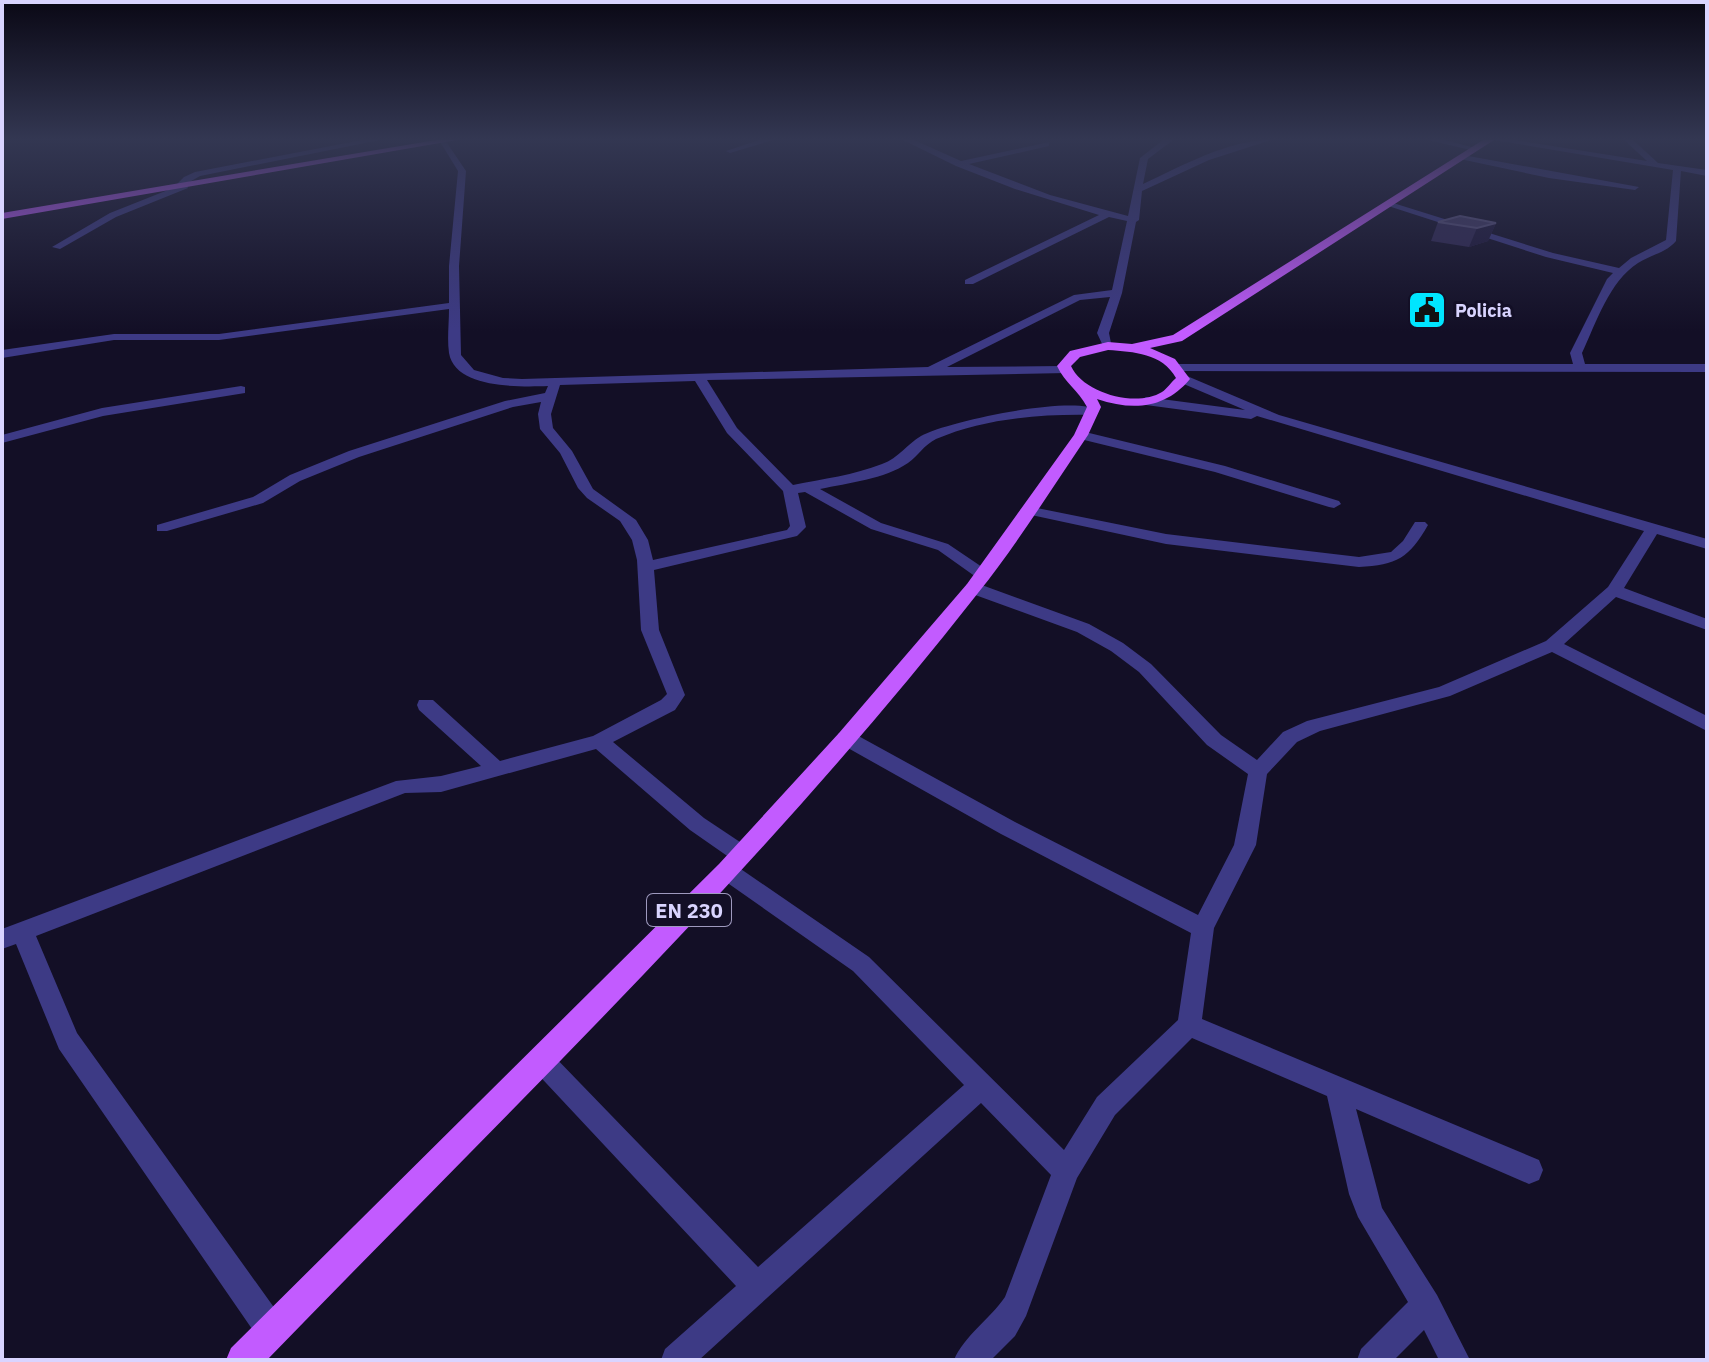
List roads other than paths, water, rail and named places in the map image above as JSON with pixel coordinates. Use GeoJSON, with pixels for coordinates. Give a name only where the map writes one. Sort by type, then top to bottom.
{"type":"FeatureCollection","features":[{"type":"Feature","properties":{"kind":"main road"},"geometry":{"type":"LineString","coordinates":[[5,217],[84,204]]}},
{"type":"Feature","properties":{"kind":"main road"},"geometry":{"type":"LineString","coordinates":[[1088,422],[1092,402],[1086,392],[1066,378],[1063,370],[1065,361],[1075,353],[1108,346],[1133,348],[1177,338],[1387,204]]}},
{"type":"Feature","properties":{"kind":"main road"},"geometry":{"type":"LineString","coordinates":[[1086,392],[1141,401],[1178,390],[1177,369],[1169,352],[1177,338]]}},
{"type":"Feature","properties":{"kind":"main road"},"geometry":{"type":"LineString","coordinates":[[1133,348],[1177,369]]}},
{"type":"Feature","properties":{"kind":"main road","name":"EN 230"},"geometry":{"type":"LineString","coordinates":[[243,1360],[734,863],[846,738],[977,581],[1088,422],[1109,408],[1141,401]]}},
{"type":"Feature","properties":{"kind":"street"},"geometry":{"type":"LineString","coordinates":[[57,247],[113,215],[141,204]]}},
{"type":"Feature","properties":{"kind":"street"},"geometry":{"type":"LineString","coordinates":[[459,204],[453,340],[461,366],[470,373],[502,382],[552,390],[699,378],[1063,370]]}},
{"type":"Feature","properties":{"kind":"street"},"geometry":{"type":"LineString","coordinates":[[1070,204],[1134,220]]}},
{"type":"Feature","properties":{"kind":"street"},"geometry":{"type":"LineString","coordinates":[[1108,346],[1103,333],[1117,293],[1137,204]]}},
{"type":"Feature","properties":{"kind":"street"},"geometry":{"type":"LineString","coordinates":[[1387,204],[1550,255],[1623,272]]}},
{"type":"Feature","properties":{"kind":"street"},"geometry":{"type":"LineString","coordinates":[[1580,369],[1576,353],[1609,283],[1632,262],[1671,241],[1674,204]]}},
{"type":"Feature","properties":{"kind":"street"},"geometry":{"type":"LineString","coordinates":[[969,282],[1106,215]]}},
{"type":"Feature","properties":{"kind":"street"},"geometry":{"type":"LineString","coordinates":[[927,372],[1078,297],[1117,293]]}},
{"type":"Feature","properties":{"kind":"street"},"geometry":{"type":"LineString","coordinates":[[2,354],[65,342],[114,337],[219,337],[456,305]]}},
{"type":"Feature","properties":{"kind":"street"},"geometry":{"type":"LineString","coordinates":[[1177,369],[1707,368]]}},
{"type":"Feature","properties":{"kind":"street"},"geometry":{"type":"LineString","coordinates":[[1177,369],[1274,418]]}},
{"type":"Feature","properties":{"kind":"street"},"geometry":{"type":"LineString","coordinates":[[644,567],[792,533],[798,527],[790,490],[732,430],[699,378]]}},
{"type":"Feature","properties":{"kind":"street"},"geometry":{"type":"LineString","coordinates":[[2,439],[102,412],[241,390]]}},
{"type":"Feature","properties":{"kind":"street"},"geometry":{"type":"LineString","coordinates":[[162,528],[258,500],[295,478],[345,458],[552,390]]}},
{"type":"Feature","properties":{"kind":"street"},"geometry":{"type":"LineString","coordinates":[[272,1331],[68,1041],[12,935],[376,795],[403,786],[441,784],[599,741],[668,705],[676,695],[654,646],[647,620],[641,541],[621,512],[583,487],[573,463],[550,435],[543,418],[552,390]]}},
{"type":"Feature","properties":{"kind":"street"},"geometry":{"type":"LineString","coordinates":[[1141,401],[1274,418],[1707,544]]}},
{"type":"Feature","properties":{"kind":"street"},"geometry":{"type":"LineString","coordinates":[[790,490],[880,470],[902,461],[917,443],[951,429],[1035,414],[1088,422],[1220,469],[1334,504]]}},
{"type":"Feature","properties":{"kind":"street"},"geometry":{"type":"LineString","coordinates":[[807,487],[876,526],[943,547],[977,581],[1083,628],[1117,647],[1145,668],[1214,740],[1258,771]]}},
{"type":"Feature","properties":{"kind":"street"},"geometry":{"type":"LineString","coordinates":[[1027,510],[1166,539],[1359,562],[1392,560],[1411,542],[1420,525]]}},
{"type":"Feature","properties":{"kind":"street"},"geometry":{"type":"LineString","coordinates":[[969,1360],[1004,1325],[1016,1306],[1066,1171],[1106,1106],[1189,1025],[1203,928],[1245,845],[1258,771],[1290,737],[1314,726],[1444,692],[1552,645],[1614,590],[1653,529]]}},
{"type":"Feature","properties":{"kind":"street"},"geometry":{"type":"LineString","coordinates":[[1614,590],[1707,625]]}},
{"type":"Feature","properties":{"kind":"street"},"geometry":{"type":"LineString","coordinates":[[1552,645],[1707,724]]}},
{"type":"Feature","properties":{"kind":"street"},"geometry":{"type":"LineString","coordinates":[[426,705],[498,770]]}},
{"type":"Feature","properties":{"kind":"street"},"geometry":{"type":"LineString","coordinates":[[846,738],[1008,828],[1203,928]]}},
{"type":"Feature","properties":{"kind":"street"},"geometry":{"type":"LineString","coordinates":[[599,741],[697,824],[734,863],[845,950],[1066,1171]]}},
{"type":"Feature","properties":{"kind":"street"},"geometry":{"type":"LineString","coordinates":[[1189,1025],[1529,1170]]}},
{"type":"Feature","properties":{"kind":"street"},"geometry":{"type":"LineString","coordinates":[[541,1060],[757,1287]]}},
{"type":"Feature","properties":{"kind":"street"},"geometry":{"type":"LineString","coordinates":[[676,1360],[983,1085]]}},
{"type":"Feature","properties":{"kind":"street"},"geometry":{"type":"LineString","coordinates":[[1338,1088],[1363,1194],[1372,1217],[1427,1305],[1455,1360]]}},
{"type":"Feature","properties":{"kind":"street"},"geometry":{"type":"LineString","coordinates":[[1372,1360],[1427,1305]]}},
{"type":"Feature","properties":{"kind":"place","name":"Policia"},"geometry":{"type":"Point","coordinates":[1427,310]}}]}
